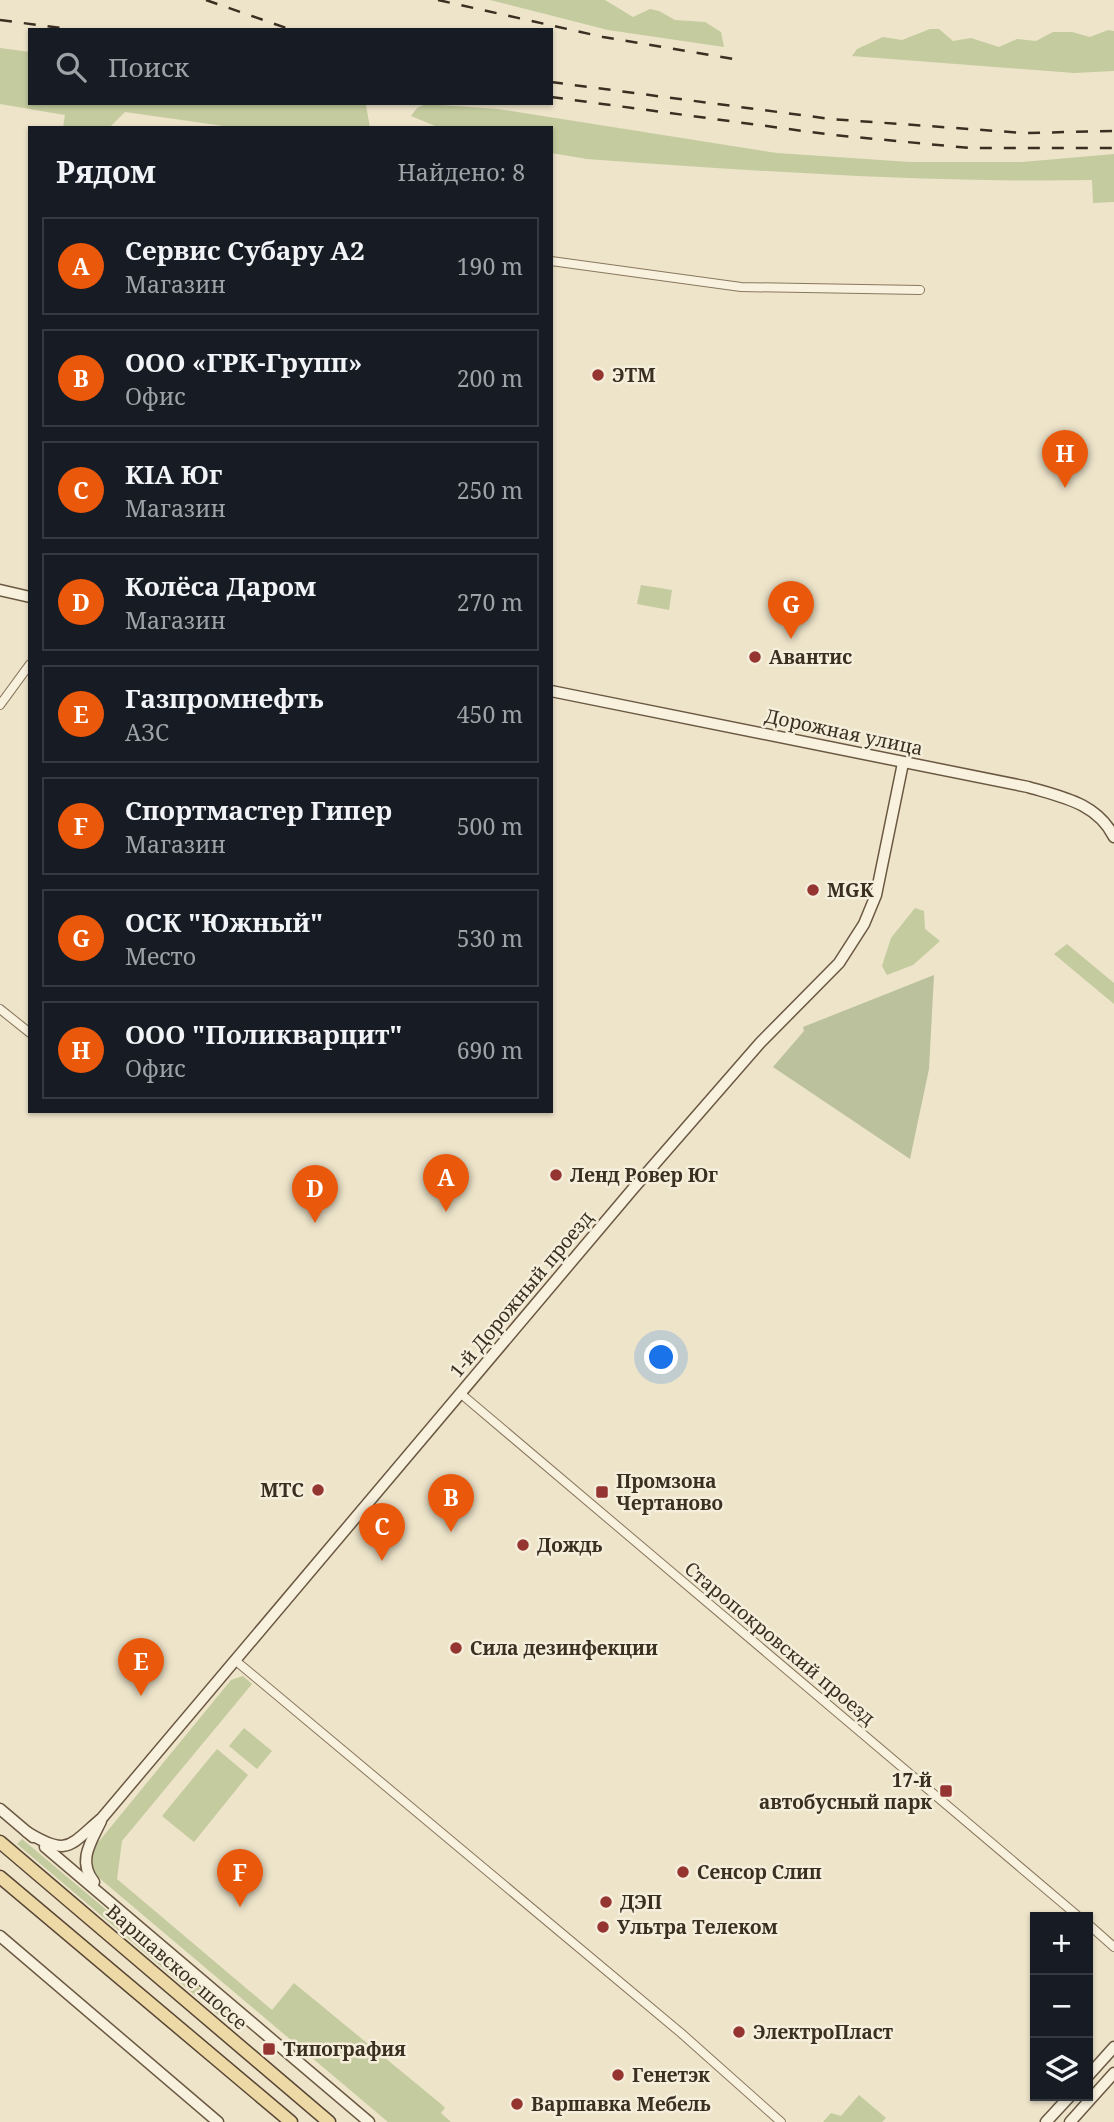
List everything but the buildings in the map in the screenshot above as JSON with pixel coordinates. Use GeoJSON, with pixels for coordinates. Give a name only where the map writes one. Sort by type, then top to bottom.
{"type":"FeatureCollection","features":[{"type":"Feature","properties":{"kind":"main road"},"geometry":{"type":"LineString","coordinates":[[0,590],[28,597]]}},
{"type":"Feature","properties":{"kind":"main road","name":"Дорожная улица"},"geometry":{"type":"LineString","coordinates":[[553,691],[1028,787],[1067,798],[1087,807],[1113,831]]}},
{"type":"Feature","properties":{"kind":"main road","name":"1-й Дорожный проезд"},"geometry":{"type":"LineString","coordinates":[[102,1818],[699,1113],[760,1043],[819,985],[850,947],[864,924],[876,895],[903,763]]}},
{"type":"Feature","properties":{"kind":"main road"},"geometry":{"type":"LineString","coordinates":[[0,1809],[369,2122]]}},
{"type":"Feature","properties":{"kind":"main road"},"geometry":{"type":"LineString","coordinates":[[27,1832],[46,1844],[61,1848],[71,1844],[102,1818]]}},
{"type":"Feature","properties":{"kind":"main road"},"geometry":{"type":"LineString","coordinates":[[102,1818],[87,1851],[84,1865],[89,1877],[108,1900]]}},
{"type":"Feature","properties":{"kind":"main road","name":"Варшавское шоссе"},"geometry":{"type":"LineString","coordinates":[[0,1842],[328,2122]]}},
{"type":"Feature","properties":{"kind":"main road"},"geometry":{"type":"LineString","coordinates":[[0,1877],[291,2122]]}},
{"type":"Feature","properties":{"kind":"main road"},"geometry":{"type":"LineString","coordinates":[[0,1936],[218,2122]]}},
{"type":"Feature","properties":{"kind":"main road"},"geometry":{"type":"LineString","coordinates":[[1093,2070],[1114,2047]]}},
{"type":"Feature","properties":{"kind":"main road"},"geometry":{"type":"LineString","coordinates":[[1070,2122],[1114,2073]]}},
{"type":"Feature","properties":{"kind":"main road"},"geometry":{"type":"LineString","coordinates":[[1046,2122],[1065,2101]]}},
{"type":"Feature","properties":{"kind":"street"},"geometry":{"type":"LineString","coordinates":[[553,261],[741,287],[920,290]]}},
{"type":"Feature","properties":{"kind":"street"},"geometry":{"type":"LineString","coordinates":[[0,705],[28,667]]}},
{"type":"Feature","properties":{"kind":"street"},"geometry":{"type":"LineString","coordinates":[[0,1009],[28,1031]]}},
{"type":"Feature","properties":{"kind":"street","name":"Старопокровский проезд"},"geometry":{"type":"LineString","coordinates":[[460,1394],[1073,1912]]}},
{"type":"Feature","properties":{"kind":"street"},"geometry":{"type":"LineString","coordinates":[[236,1661],[681,2033],[781,2122]]}},
{"type":"Feature","properties":{"kind":"street"},"geometry":{"type":"LineString","coordinates":[[1093,1928],[1114,1947]]}},
{"type":"Feature","properties":{"kind":"green space"},"geometry":{"type":"Polygon","coordinates":[[[490,0],[605,0],[633,17],[650,9],[675,20],[705,22],[721,32],[724,47],[608,30],[490,0]]]}},
{"type":"Feature","properties":{"kind":"green space"},"geometry":{"type":"Polygon","coordinates":[[[930,29],[939,29],[953,41],[971,38],[999,47],[1017,39],[1036,41],[1053,32],[1072,32],[1090,37],[1108,30],[1114,31],[1114,71],[1074,73],[852,56],[857,49],[883,37],[902,40],[930,29]]]}},
{"type":"Feature","properties":{"kind":"green space"},"geometry":{"type":"Polygon","coordinates":[[[0,48],[28,52],[28,105],[366,105],[370,126],[224,126],[125,112],[111,126],[63,126],[65,115],[0,104],[0,48]]]}},
{"type":"Feature","properties":{"kind":"green space"},"geometry":{"type":"Polygon","coordinates":[[[424,105],[440,105],[498,109],[777,153],[910,162],[1022,162],[1114,154],[1114,202],[1093,203],[1092,180],[902,178],[587,159],[553,153],[553,126],[435,126],[411,116],[417,108],[424,105]]]}},
{"type":"Feature","properties":{"kind":"green space"},"geometry":{"type":"Polygon","coordinates":[[[641,585],[672,590],[669,610],[637,604],[641,585]]]}},
{"type":"Feature","properties":{"kind":"green space"},"geometry":{"type":"Polygon","coordinates":[[[915,908],[924,911],[925,929],[940,941],[913,965],[887,975],[882,966],[891,938],[915,908]]]}},
{"type":"Feature","properties":{"kind":"green space"},"geometry":{"type":"Polygon","coordinates":[[[1067,944],[1114,983],[1114,1004],[1054,954],[1067,944]]]}},
{"type":"Feature","properties":{"kind":"green space"},"geometry":{"type":"Polygon","coordinates":[[[934,975],[929,1069],[910,1159],[773,1067],[804,1031],[803,1027],[934,975]]]}},
{"type":"Feature","properties":{"kind":"green space"},"geometry":{"type":"Polygon","coordinates":[[[243,1676],[252,1684],[122,1841],[117,1879],[272,2010],[294,1983],[441,2104],[445,2108],[441,2113],[451,2122],[388,2122],[98,1877],[93,1869],[91,1857],[96,1845],[231,1680],[243,1676]]]}},
{"type":"Feature","properties":{"kind":"green space"},"geometry":{"type":"Polygon","coordinates":[[[244,1728],[272,1751],[257,1769],[229,1746],[244,1728]]]}},
{"type":"Feature","properties":{"kind":"green space"},"geometry":{"type":"Polygon","coordinates":[[[217,1749],[248,1775],[194,1842],[162,1816],[217,1749]]]}},
{"type":"Feature","properties":{"kind":"green space"},"geometry":{"type":"Polygon","coordinates":[[[22,1839],[240,2022],[237,2026],[223,2019],[17,1844],[22,1839]]]}},
{"type":"Feature","properties":{"kind":"green space"},"geometry":{"type":"Polygon","coordinates":[[[859,2095],[886,2118],[882,2122],[823,2122],[831,2113],[841,2116],[859,2095]]]}},
{"type":"Feature","properties":{"kind":"railway"},"geometry":{"type":"LineString","coordinates":[[206,0],[286,28]]}},
{"type":"Feature","properties":{"kind":"railway"},"geometry":{"type":"LineString","coordinates":[[438,0],[603,37],[740,60]]}},
{"type":"Feature","properties":{"kind":"railway"},"geometry":{"type":"LineString","coordinates":[[0,20],[61,28]]}},
{"type":"Feature","properties":{"kind":"railway"},"geometry":{"type":"LineString","coordinates":[[553,82],[831,119],[1024,133],[1114,131]]}},
{"type":"Feature","properties":{"kind":"railway"},"geometry":{"type":"LineString","coordinates":[[553,97],[833,135],[970,148],[1114,148]]}},
{"type":"Feature","properties":{"kind":"place","name":"ЭТМ"},"geometry":{"type":"Point","coordinates":[598,375]}},
{"type":"Feature","properties":{"kind":"place","name":"ООО \"Поликварцит\""},"geometry":{"type":"Point","coordinates":[1065,488]}},
{"type":"Feature","properties":{"kind":"place","name":"ОСК \"Южный\""},"geometry":{"type":"Point","coordinates":[791,639]}},
{"type":"Feature","properties":{"kind":"place","name":"Авантис"},"geometry":{"type":"Point","coordinates":[755,657]}},
{"type":"Feature","properties":{"kind":"place","name":"MGK"},"geometry":{"type":"Point","coordinates":[813,890]}},
{"type":"Feature","properties":{"kind":"place","name":"Ленд Ровер Юг"},"geometry":{"type":"Point","coordinates":[556,1175]}},
{"type":"Feature","properties":{"kind":"place","name":"Сервис Субару А2"},"geometry":{"type":"Point","coordinates":[446,1212]}},
{"type":"Feature","properties":{"kind":"place","name":"Колёса Даром"},"geometry":{"type":"Point","coordinates":[315,1223]}},
{"type":"Feature","properties":{"kind":"place","name":"МТС"},"geometry":{"type":"Point","coordinates":[318,1490]}},
{"type":"Feature","properties":{"kind":"place","name":"Промзона Чертаново"},"geometry":{"type":"Point","coordinates":[602,1492]}},
{"type":"Feature","properties":{"kind":"place","name":"ООО «ГРК-Групп»"},"geometry":{"type":"Point","coordinates":[451,1532]}},
{"type":"Feature","properties":{"kind":"place","name":"Дождь"},"geometry":{"type":"Point","coordinates":[523,1545]}},
{"type":"Feature","properties":{"kind":"place","name":"KIA Юг"},"geometry":{"type":"Point","coordinates":[382,1561]}},
{"type":"Feature","properties":{"kind":"place","name":"Сила дезинфекции"},"geometry":{"type":"Point","coordinates":[456,1648]}},
{"type":"Feature","properties":{"kind":"place","name":"Газпромнефть"},"geometry":{"type":"Point","coordinates":[141,1696]}},
{"type":"Feature","properties":{"kind":"place","name":"17-й автобусный парк"},"geometry":{"type":"Point","coordinates":[946,1791]}},
{"type":"Feature","properties":{"kind":"place","name":"Сенсор Слип"},"geometry":{"type":"Point","coordinates":[683,1872]}},
{"type":"Feature","properties":{"kind":"place","name":"ДЭП"},"geometry":{"type":"Point","coordinates":[606,1902]}},
{"type":"Feature","properties":{"kind":"place","name":"Спортмастер Гипер"},"geometry":{"type":"Point","coordinates":[240,1907]}},
{"type":"Feature","properties":{"kind":"place","name":"Ультра Телеком"},"geometry":{"type":"Point","coordinates":[603,1927]}},
{"type":"Feature","properties":{"kind":"place","name":"ЭлектроПласт"},"geometry":{"type":"Point","coordinates":[739,2032]}},
{"type":"Feature","properties":{"kind":"place","name":"Типография"},"geometry":{"type":"Point","coordinates":[269,2049]}},
{"type":"Feature","properties":{"kind":"place","name":"Генетэк"},"geometry":{"type":"Point","coordinates":[618,2075]}},
{"type":"Feature","properties":{"kind":"place","name":"Варшавка Мебель"},"geometry":{"type":"Point","coordinates":[517,2104]}}]}
